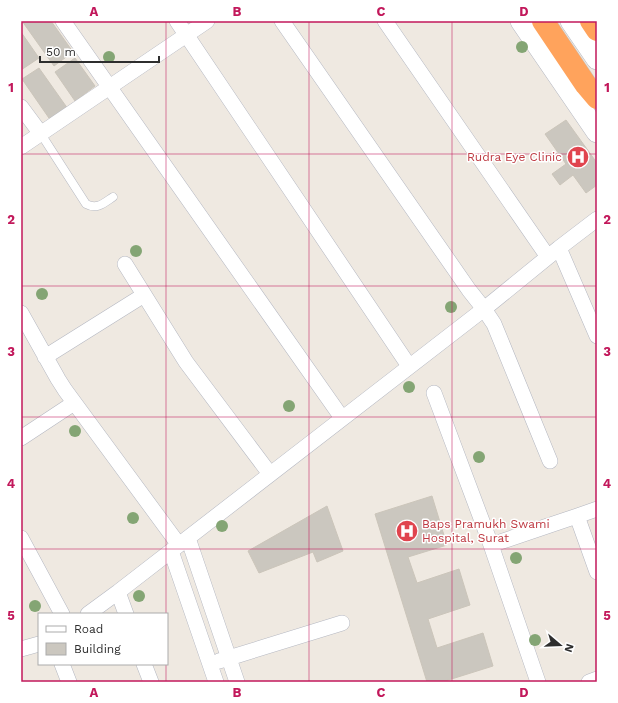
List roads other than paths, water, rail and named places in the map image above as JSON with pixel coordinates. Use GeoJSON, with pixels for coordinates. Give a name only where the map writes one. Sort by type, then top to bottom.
{"type":"FeatureCollection","features":[{"type":"Feature","properties":{"kind":"highway"},"geometry":{"type":"LineString","coordinates":[[543,21],[586,85],[597,98]]}},
{"type":"Feature","properties":{"kind":"highway"},"geometry":{"type":"LineString","coordinates":[[591,21],[597,30]]}},
{"type":"Feature","properties":{"kind":"street"},"geometry":{"type":"LineString","coordinates":[[63,21],[342,418]]}},
{"type":"Feature","properties":{"kind":"street"},"geometry":{"type":"LineString","coordinates":[[177,21],[409,366]]}},
{"type":"Feature","properties":{"kind":"street"},"geometry":{"type":"LineString","coordinates":[[21,147],[206,21]]}},
{"type":"Feature","properties":{"kind":"street"},"geometry":{"type":"LineString","coordinates":[[282,21],[494,324],[550,461]]}},
{"type":"Feature","properties":{"kind":"street"},"geometry":{"type":"LineString","coordinates":[[385,21],[553,252],[597,336]]}},
{"type":"Feature","properties":{"kind":"street"},"geometry":{"type":"LineString","coordinates":[[521,21],[597,132]]}},
{"type":"Feature","properties":{"kind":"street"},"geometry":{"type":"LineString","coordinates":[[555,21],[592,74],[597,86]]}},
{"type":"Feature","properties":{"kind":"street"},"geometry":{"type":"LineString","coordinates":[[571,21],[597,59]]}},
{"type":"Feature","properties":{"kind":"street"},"geometry":{"type":"LineString","coordinates":[[21,107],[41,134]]}},
{"type":"Feature","properties":{"kind":"street"},"geometry":{"type":"LineString","coordinates":[[89,613],[484,309],[553,252],[597,219]]}},
{"type":"Feature","properties":{"kind":"street"},"geometry":{"type":"LineString","coordinates":[[125,264],[186,362],[270,474]]}},
{"type":"Feature","properties":{"kind":"street"},"geometry":{"type":"LineString","coordinates":[[45,357],[144,295]]}},
{"type":"Feature","properties":{"kind":"street"},"geometry":{"type":"LineString","coordinates":[[21,314],[58,379],[74,403],[179,545],[229,658],[237,682]]}},
{"type":"Feature","properties":{"kind":"street"},"geometry":{"type":"LineString","coordinates":[[434,393],[491,545],[538,682]]}},
{"type":"Feature","properties":{"kind":"street"},"geometry":{"type":"LineString","coordinates":[[21,438],[74,403]]}},
{"type":"Feature","properties":{"kind":"street"},"geometry":{"type":"LineString","coordinates":[[491,545],[597,509]]}},
{"type":"Feature","properties":{"kind":"street"},"geometry":{"type":"LineString","coordinates":[[577,516],[597,572]]}},
{"type":"Feature","properties":{"kind":"street"},"geometry":{"type":"LineString","coordinates":[[21,538],[61,613]]}},
{"type":"Feature","properties":{"kind":"street"},"geometry":{"type":"LineString","coordinates":[[179,545],[216,682]]}},
{"type":"Feature","properties":{"kind":"street"},"geometry":{"type":"LineString","coordinates":[[118,592],[126,613]]}},
{"type":"Feature","properties":{"kind":"street"},"geometry":{"type":"LineString","coordinates":[[210,664],[342,623]]}},
{"type":"Feature","properties":{"kind":"street"},"geometry":{"type":"LineString","coordinates":[[21,649],[38,644]]}},
{"type":"Feature","properties":{"kind":"street"},"geometry":{"type":"LineString","coordinates":[[62,665],[69,682]]}},
{"type":"Feature","properties":{"kind":"street"},"geometry":{"type":"LineString","coordinates":[[144,665],[151,682]]}},
{"type":"Feature","properties":{"kind":"street"},"geometry":{"type":"LineString","coordinates":[[588,682],[597,679]]}},
{"type":"Feature","properties":{"kind":"lane"},"geometry":{"type":"LineString","coordinates":[[41,134],[86,204],[95,207],[113,197]]}},
{"type":"Feature","properties":{"kind":"place","name":"Rudra Eye Clinic"},"geometry":{"type":"Point","coordinates":[578,157]}},
{"type":"Feature","properties":{"kind":"place","name":"Baps Pramukh Swami Hospital, Surat"},"geometry":{"type":"Point","coordinates":[407,531]}}]}
